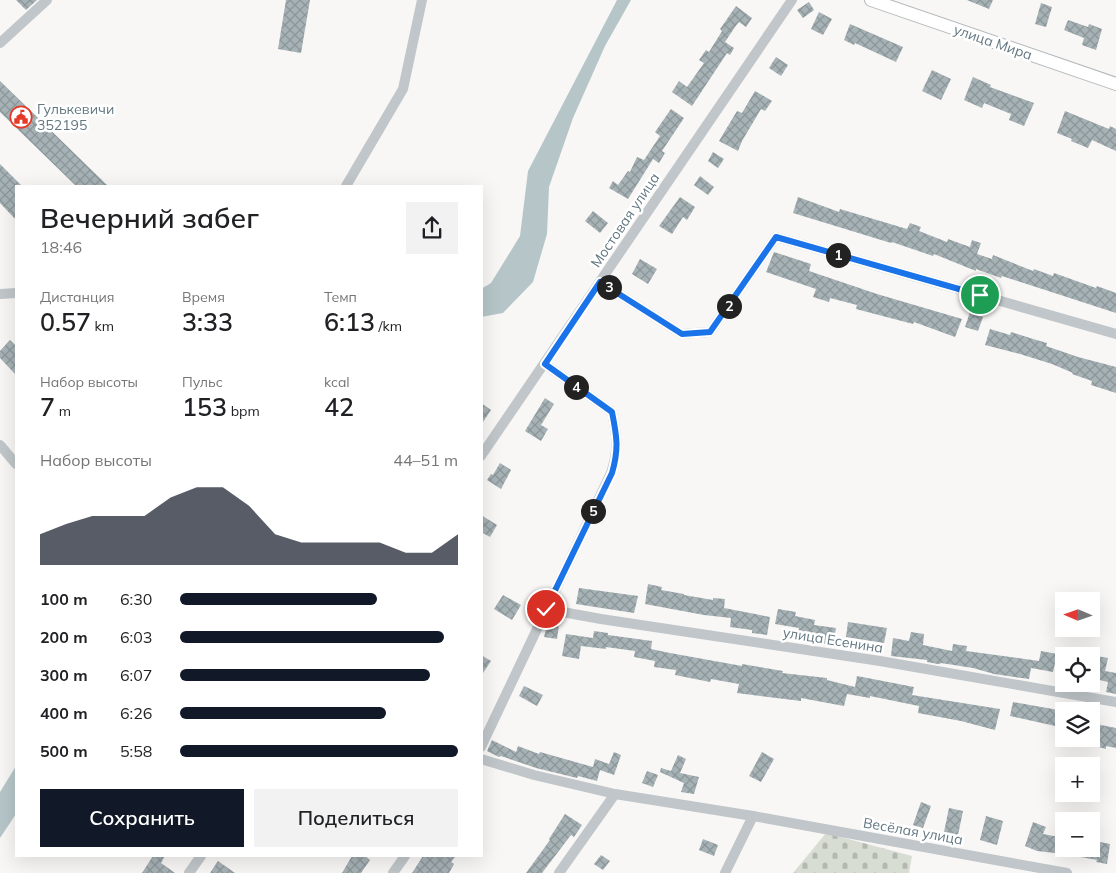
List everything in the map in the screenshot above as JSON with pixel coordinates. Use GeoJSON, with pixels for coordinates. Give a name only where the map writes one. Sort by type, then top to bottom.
{"type":"FeatureCollection","features":[{"type":"Feature","properties":{"kind":"main road","name":"улица Мира"},"geometry":{"type":"LineString","coordinates":[[871,0],[1116,84]]}},
{"type":"Feature","properties":{"kind":"street"},"geometry":{"type":"LineString","coordinates":[[0,43],[47,0]]}},
{"type":"Feature","properties":{"kind":"street"},"geometry":{"type":"LineString","coordinates":[[347,185],[403,88],[422,0]]}},
{"type":"Feature","properties":{"kind":"street","name":"Мостовая улица"},"geometry":{"type":"LineString","coordinates":[[483,453],[792,0]]}},
{"type":"Feature","properties":{"kind":"street"},"geometry":{"type":"LineString","coordinates":[[600,282],[682,334],[710,332],[776,237],[1116,334]]}},
{"type":"Feature","properties":{"kind":"street"},"geometry":{"type":"LineString","coordinates":[[0,294],[15,293]]}},
{"type":"Feature","properties":{"kind":"street"},"geometry":{"type":"LineString","coordinates":[[483,743],[612,473],[617,455],[617,434],[612,412],[545,364]]}},
{"type":"Feature","properties":{"kind":"street"},"geometry":{"type":"LineString","coordinates":[[0,445],[15,463]]}},
{"type":"Feature","properties":{"kind":"street","name":"улица Есенина"},"geometry":{"type":"LineString","coordinates":[[546,609],[880,661],[1116,702]]}},
{"type":"Feature","properties":{"kind":"street","name":"Весёлая улица"},"geometry":{"type":"LineString","coordinates":[[483,761],[615,794],[753,816],[1067,873]]}},
{"type":"Feature","properties":{"kind":"street"},"geometry":{"type":"LineString","coordinates":[[559,873],[615,794]]}},
{"type":"Feature","properties":{"kind":"street"},"geometry":{"type":"LineString","coordinates":[[725,873],[753,816]]}},
{"type":"Feature","properties":{"kind":"street"},"geometry":{"type":"LineString","coordinates":[[189,873],[200,857]]}},
{"type":"Feature","properties":{"kind":"street"},"geometry":{"type":"LineString","coordinates":[[393,873],[404,857]]}},
{"type":"Feature","properties":{"kind":"green space"},"geometry":{"type":"Polygon","coordinates":[[[826,833],[912,856],[909,873],[793,873],[826,833]]]}},
{"type":"Feature","properties":{"kind":"shaded area"},"geometry":{"type":"Polygon","coordinates":[[[617,0],[631,0],[605,46],[573,118],[549,187],[547,234],[533,282],[503,313],[483,317],[483,288],[491,283],[520,236],[528,171],[617,0]]]}},
{"type":"Feature","properties":{"kind":"shaded area"},"geometry":{"type":"Polygon","coordinates":[[[15,768],[15,816],[0,838],[0,792],[15,768]]]}},
{"type":"Feature","properties":{"kind":"building"},"geometry":{"type":"Polygon","coordinates":[[[16,0],[37,0],[26,10],[16,0]]]}},
{"type":"Feature","properties":{"kind":"building"},"geometry":{"type":"Polygon","coordinates":[[[286,0],[310,0],[301,53],[278,49],[286,0]]]}},
{"type":"Feature","properties":{"kind":"building"},"geometry":{"type":"Polygon","coordinates":[[[967,0],[993,0],[989,9],[967,0]]]}},
{"type":"Feature","properties":{"kind":"building"},"geometry":{"type":"Polygon","coordinates":[[[809,2],[814,10],[803,18],[797,10],[809,2]]]}},
{"type":"Feature","properties":{"kind":"building"},"geometry":{"type":"Polygon","coordinates":[[[1041,3],[1052,7],[1046,27],[1035,24],[1041,3]]]}},
{"type":"Feature","properties":{"kind":"building"},"geometry":{"type":"Polygon","coordinates":[[[736,6],[752,18],[746,27],[739,22],[735,27],[725,42],[734,48],[730,55],[727,53],[692,106],[672,92],[679,81],[687,87],[704,63],[699,60],[706,50],[709,52],[722,31],[720,29],[736,6]]]}},
{"type":"Feature","properties":{"kind":"building"},"geometry":{"type":"Polygon","coordinates":[[[819,12],[832,19],[823,35],[811,29],[819,12]]]}},
{"type":"Feature","properties":{"kind":"building"},"geometry":{"type":"Polygon","coordinates":[[[1068,20],[1088,27],[1089,24],[1102,29],[1096,50],[1082,45],[1084,38],[1064,30],[1068,20]]]}},
{"type":"Feature","properties":{"kind":"building"},"geometry":{"type":"Polygon","coordinates":[[[850,24],[903,47],[896,62],[855,43],[854,45],[844,40],[850,24]]]}},
{"type":"Feature","properties":{"kind":"building"},"geometry":{"type":"Polygon","coordinates":[[[776,57],[788,65],[781,76],[769,68],[776,57]]]}},
{"type":"Feature","properties":{"kind":"building"},"geometry":{"type":"Polygon","coordinates":[[[932,70],[951,79],[941,100],[922,91],[932,70]]]}},
{"type":"Feature","properties":{"kind":"building"},"geometry":{"type":"Polygon","coordinates":[[[973,77],[991,85],[990,87],[1034,103],[1024,126],[1009,120],[1011,114],[984,103],[982,108],[964,100],[973,77]]]}},
{"type":"Feature","properties":{"kind":"building"},"geometry":{"type":"Polygon","coordinates":[[[0,81],[107,185],[75,185],[0,112],[0,81]]]}},
{"type":"Feature","properties":{"kind":"building"},"geometry":{"type":"Polygon","coordinates":[[[755,91],[772,101],[765,111],[761,109],[738,151],[719,141],[737,111],[742,113],[755,91]]]}},
{"type":"Feature","properties":{"kind":"building"},"geometry":{"type":"Polygon","coordinates":[[[671,109],[684,118],[662,151],[665,153],[659,163],[653,159],[628,199],[609,188],[613,181],[618,185],[628,171],[630,172],[637,157],[644,160],[660,136],[655,132],[671,109]]]}},
{"type":"Feature","properties":{"kind":"building"},"geometry":{"type":"Polygon","coordinates":[[[1065,111],[1109,129],[1110,126],[1116,129],[1116,151],[1092,140],[1088,148],[1057,133],[1065,111]]]}},
{"type":"Feature","properties":{"kind":"building"},"geometry":{"type":"Polygon","coordinates":[[[713,152],[724,159],[718,168],[708,161],[713,152]]]}},
{"type":"Feature","properties":{"kind":"building"},"geometry":{"type":"Polygon","coordinates":[[[0,164],[21,185],[15,185],[15,219],[0,203],[0,164]]]}},
{"type":"Feature","properties":{"kind":"building"},"geometry":{"type":"Polygon","coordinates":[[[700,176],[714,187],[708,195],[694,185],[700,176]]]}},
{"type":"Feature","properties":{"kind":"building"},"geometry":{"type":"Polygon","coordinates":[[[680,197],[695,207],[687,220],[683,217],[672,234],[659,226],[680,197]]]}},
{"type":"Feature","properties":{"kind":"building"},"geometry":{"type":"Polygon","coordinates":[[[798,197],[839,212],[840,209],[907,229],[910,223],[921,227],[919,231],[947,242],[948,239],[970,247],[972,240],[981,243],[977,254],[992,259],[993,255],[1033,271],[1034,269],[1053,276],[1054,273],[1116,293],[1116,313],[1002,276],[1001,278],[976,269],[976,271],[934,254],[933,256],[793,213],[798,197]]]}},
{"type":"Feature","properties":{"kind":"building"},"geometry":{"type":"Polygon","coordinates":[[[593,211],[608,223],[600,233],[585,221],[593,211]]]}},
{"type":"Feature","properties":{"kind":"building"},"geometry":{"type":"Polygon","coordinates":[[[774,252],[811,264],[809,271],[877,294],[962,319],[955,337],[914,322],[913,324],[856,309],[857,305],[830,298],[829,302],[813,297],[816,289],[766,272],[774,252]]]}},
{"type":"Feature","properties":{"kind":"building"},"geometry":{"type":"Polygon","coordinates":[[[640,259],[657,269],[648,284],[632,274],[640,259]]]}},
{"type":"Feature","properties":{"kind":"building"},"geometry":{"type":"Polygon","coordinates":[[[970,312],[983,317],[978,331],[965,327],[970,312]]]}},
{"type":"Feature","properties":{"kind":"building"},"geometry":{"type":"Polygon","coordinates":[[[990,329],[1010,335],[1011,332],[1047,343],[1046,346],[1078,357],[1116,367],[1116,393],[1091,385],[1092,381],[1052,364],[985,345],[990,329]]]}},
{"type":"Feature","properties":{"kind":"building"},"geometry":{"type":"Polygon","coordinates":[[[10,340],[15,345],[15,374],[0,358],[0,351],[10,340]]]}},
{"type":"Feature","properties":{"kind":"building"},"geometry":{"type":"Polygon","coordinates":[[[545,398],[554,404],[541,425],[548,429],[541,441],[525,431],[545,398]]]}},
{"type":"Feature","properties":{"kind":"building"},"geometry":{"type":"Polygon","coordinates":[[[483,404],[491,410],[483,422],[483,404]]]}},
{"type":"Feature","properties":{"kind":"building"},"geometry":{"type":"Polygon","coordinates":[[[500,463],[511,470],[501,489],[487,480],[491,474],[493,475],[500,463]]]}},
{"type":"Feature","properties":{"kind":"building"},"geometry":{"type":"Polygon","coordinates":[[[483,516],[497,525],[490,537],[483,533],[483,516]]]}},
{"type":"Feature","properties":{"kind":"building"},"geometry":{"type":"Polygon","coordinates":[[[648,584],[662,587],[661,590],[684,595],[713,600],[713,598],[725,599],[724,608],[770,617],[767,635],[752,633],[752,630],[730,627],[731,618],[645,604],[648,584]]]}},
{"type":"Feature","properties":{"kind":"building"},"geometry":{"type":"Polygon","coordinates":[[[579,588],[638,596],[634,613],[576,604],[579,588]]]}},
{"type":"Feature","properties":{"kind":"building"},"geometry":{"type":"Polygon","coordinates":[[[503,595],[521,605],[512,620],[494,609],[503,595]]]}},
{"type":"Feature","properties":{"kind":"building"},"geometry":{"type":"Polygon","coordinates":[[[778,609],[796,612],[795,616],[815,620],[814,625],[836,628],[833,645],[797,639],[799,628],[775,624],[778,609]]]}},
{"type":"Feature","properties":{"kind":"building"},"geometry":{"type":"Polygon","coordinates":[[[548,622],[559,624],[557,639],[544,637],[548,622]]]}},
{"type":"Feature","properties":{"kind":"building"},"geometry":{"type":"Polygon","coordinates":[[[848,622],[887,628],[884,643],[846,637],[848,622]]]}},
{"type":"Feature","properties":{"kind":"building"},"geometry":{"type":"Polygon","coordinates":[[[594,631],[608,633],[608,635],[652,641],[651,649],[670,653],[742,666],[742,664],[783,671],[782,673],[827,678],[827,680],[855,687],[857,676],[914,687],[912,695],[1000,709],[995,730],[918,713],[919,706],[870,696],[870,698],[847,694],[844,706],[801,698],[801,701],[737,693],[739,684],[711,679],[710,682],[675,675],[676,670],[654,667],[655,661],[634,657],[635,651],[581,646],[579,659],[562,656],[566,634],[593,638],[594,631]]]}},
{"type":"Feature","properties":{"kind":"building"},"geometry":{"type":"Polygon","coordinates":[[[911,632],[924,634],[923,645],[952,651],[953,644],[967,646],[966,651],[1039,661],[1041,651],[1055,654],[1055,663],[1053,672],[1031,668],[1029,679],[994,674],[973,668],[927,662],[927,660],[891,656],[893,638],[909,641],[911,632]]]}},
{"type":"Feature","properties":{"kind":"building"},"geometry":{"type":"Polygon","coordinates":[[[483,656],[491,661],[483,673],[483,656]]]}},
{"type":"Feature","properties":{"kind":"building"},"geometry":{"type":"Polygon","coordinates":[[[1100,657],[1108,658],[1105,671],[1116,673],[1116,694],[1106,692],[1108,682],[1100,680],[1100,657]]]}},
{"type":"Feature","properties":{"kind":"building"},"geometry":{"type":"Polygon","coordinates":[[[524,686],[543,695],[537,706],[519,696],[524,686]]]}},
{"type":"Feature","properties":{"kind":"building"},"geometry":{"type":"Polygon","coordinates":[[[1013,702],[1055,709],[1055,726],[1010,716],[1013,702]]]}},
{"type":"Feature","properties":{"kind":"building"},"geometry":{"type":"Polygon","coordinates":[[[1100,725],[1116,728],[1116,748],[1106,746],[1106,749],[1098,747],[1100,725]]]}},
{"type":"Feature","properties":{"kind":"building"},"geometry":{"type":"Polygon","coordinates":[[[492,740],[516,752],[518,746],[539,754],[540,752],[593,767],[595,759],[609,764],[614,752],[621,755],[614,775],[600,770],[597,781],[536,768],[501,756],[499,757],[487,751],[492,740]]]}},
{"type":"Feature","properties":{"kind":"building"},"geometry":{"type":"Polygon","coordinates":[[[762,752],[774,759],[761,782],[749,776],[762,752]]]}},
{"type":"Feature","properties":{"kind":"building"},"geometry":{"type":"Polygon","coordinates":[[[678,755],[686,759],[680,773],[699,777],[694,794],[681,792],[684,783],[660,772],[661,768],[671,771],[678,755]]]}},
{"type":"Feature","properties":{"kind":"building"},"geometry":{"type":"Polygon","coordinates":[[[647,771],[658,775],[653,787],[642,783],[647,771]]]}},
{"type":"Feature","properties":{"kind":"building"},"geometry":{"type":"Polygon","coordinates":[[[921,802],[931,806],[923,828],[913,825],[921,802]]]}},
{"type":"Feature","properties":{"kind":"building"},"geometry":{"type":"Polygon","coordinates":[[[949,808],[963,811],[958,835],[944,832],[949,808]]]}},
{"type":"Feature","properties":{"kind":"building"},"geometry":{"type":"Polygon","coordinates":[[[565,814],[582,825],[574,837],[571,835],[542,873],[526,873],[550,840],[565,814]]]}},
{"type":"Feature","properties":{"kind":"building"},"geometry":{"type":"Polygon","coordinates":[[[986,816],[1003,821],[997,845],[980,840],[986,816]]]}},
{"type":"Feature","properties":{"kind":"building"},"geometry":{"type":"Polygon","coordinates":[[[1033,822],[1046,827],[1043,834],[1055,836],[1055,853],[1037,851],[1025,846],[1033,822]]]}},
{"type":"Feature","properties":{"kind":"building"},"geometry":{"type":"Polygon","coordinates":[[[703,839],[718,845],[714,856],[699,850],[703,839]]]}},
{"type":"Feature","properties":{"kind":"building"},"geometry":{"type":"Polygon","coordinates":[[[1100,842],[1110,844],[1107,864],[1096,862],[1097,860],[1080,857],[1100,857],[1100,842]]]}},
{"type":"Feature","properties":{"kind":"building"},"geometry":{"type":"Polygon","coordinates":[[[601,855],[610,861],[603,870],[594,864],[601,855]]]}},
{"type":"Feature","properties":{"kind":"building"},"geometry":{"type":"Polygon","coordinates":[[[152,857],[164,857],[161,863],[175,873],[142,873],[152,857]]]}},
{"type":"Feature","properties":{"kind":"building"},"geometry":{"type":"Polygon","coordinates":[[[351,857],[366,857],[370,860],[361,873],[342,873],[351,857]]]}},
{"type":"Feature","properties":{"kind":"building"},"geometry":{"type":"Polygon","coordinates":[[[422,857],[455,857],[451,862],[454,864],[449,873],[412,873],[422,857]]]}},
{"type":"Feature","properties":{"kind":"building"},"geometry":{"type":"Polygon","coordinates":[[[218,861],[235,873],[210,873],[218,861]]]}},
{"type":"Feature","properties":{"kind":"place","name":"Гулькевичи 352195"},"geometry":{"type":"Point","coordinates":[21,117]}},
{"type":"Feature","properties":{"kind":"route"},"geometry":{"type":"LineString","coordinates":[[546,609],[612,473],[617,455],[617,434],[612,412],[545,364],[600,282],[682,334],[710,332],[776,237],[980,295]]}}]}
